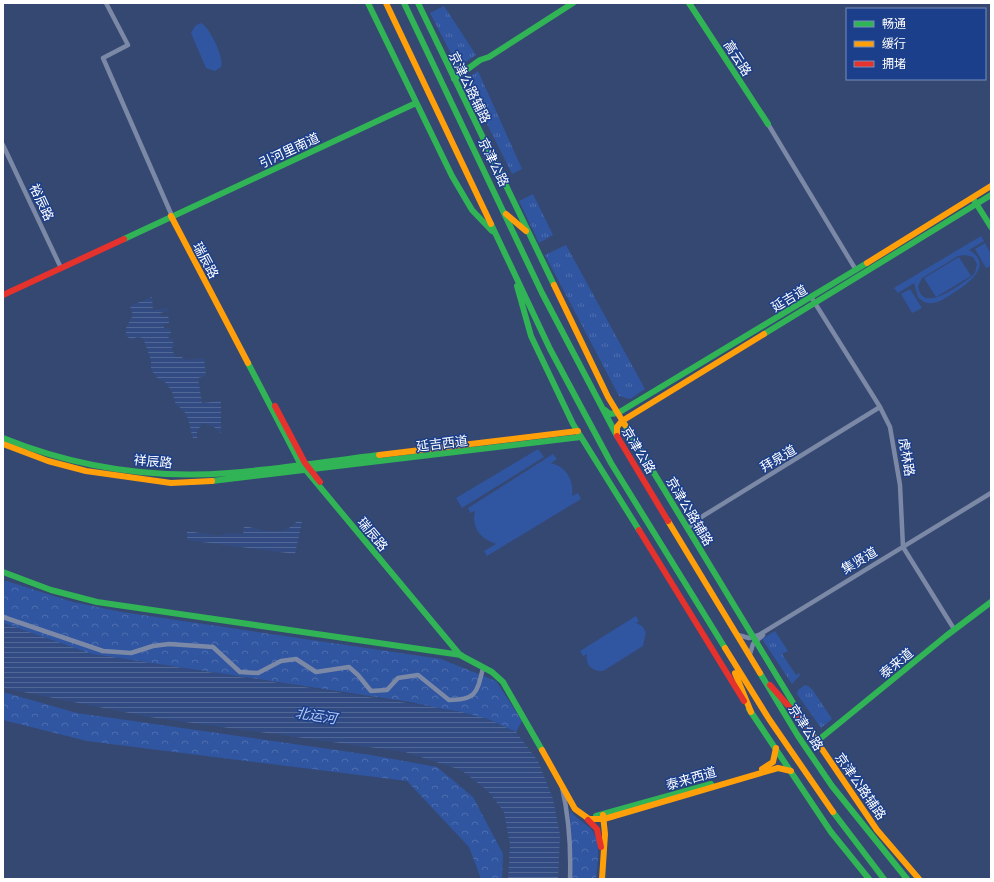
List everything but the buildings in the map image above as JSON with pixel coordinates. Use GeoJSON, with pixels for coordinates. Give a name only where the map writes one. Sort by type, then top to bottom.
{"type":"FeatureCollection","features":[{"type":"Feature","properties":{"kind":"main road"},"geometry":{"type":"LineString","coordinates":[[368,3],[416,103],[465,199],[493,232]]}},
{"type":"Feature","properties":{"kind":"main road","name":"京津公路"},"geometry":{"type":"LineString","coordinates":[[386,3],[493,232],[550,349],[611,463],[729,657],[820,795],[884,879]]}},
{"type":"Feature","properties":{"kind":"main road","name":"京津公路"},"geometry":{"type":"LineString","coordinates":[[404,3],[506,214],[542,293],[617,436],[798,736],[832,786],[906,879]]}},
{"type":"Feature","properties":{"kind":"main road","name":"京津公路辅路"},"geometry":{"type":"LineString","coordinates":[[418,3],[527,232],[608,397],[688,528],[806,727],[878,830],[919,879]]}},
{"type":"Feature","properties":{"kind":"main road"},"geometry":{"type":"LineString","coordinates":[[454,79],[480,60],[489,57],[573,3]]}},
{"type":"Feature","properties":{"kind":"main road","name":"高云路"},"geometry":{"type":"LineString","coordinates":[[690,3],[768,124]]}},
{"type":"Feature","properties":{"kind":"main road","name":"引河里南道"},"geometry":{"type":"LineString","coordinates":[[3,295],[416,103]]}},
{"type":"Feature","properties":{"kind":"main road","name":"延吉道"},"geometry":{"type":"LineString","coordinates":[[618,413],[856,270],[991,186]]}},
{"type":"Feature","properties":{"kind":"main road","name":"延吉道"},"geometry":{"type":"LineString","coordinates":[[622,421],[991,195]]}},
{"type":"Feature","properties":{"kind":"main road"},"geometry":{"type":"LineString","coordinates":[[974,196],[991,227]]}},
{"type":"Feature","properties":{"kind":"main road"},"geometry":{"type":"LineString","coordinates":[[978,203],[991,221]]}},
{"type":"Feature","properties":{"kind":"main road"},"geometry":{"type":"LineString","coordinates":[[506,214],[527,232]]}},
{"type":"Feature","properties":{"kind":"main road","name":"瑞辰路"},"geometry":{"type":"LineString","coordinates":[[172,216],[303,463],[463,655],[496,675],[506,687],[560,780],[575,809],[586,816],[601,819]]}},
{"type":"Feature","properties":{"kind":"main road"},"geometry":{"type":"LineString","coordinates":[[513,273],[531,336],[581,437],[751,712],[831,832],[869,879]]}},
{"type":"Feature","properties":{"kind":"main road"},"geometry":{"type":"LineString","coordinates":[[598,402],[610,414],[618,413]]}},
{"type":"Feature","properties":{"kind":"main road"},"geometry":{"type":"LineString","coordinates":[[617,436],[617,427],[622,421]]}},
{"type":"Feature","properties":{"kind":"main road","name":"延吉西道"},"geometry":{"type":"LineString","coordinates":[[303,463],[578,431]]}},
{"type":"Feature","properties":{"kind":"main road","name":"延吉西道"},"geometry":{"type":"LineString","coordinates":[[308,470],[581,437]]}},
{"type":"Feature","properties":{"kind":"main road","name":"祥辰路"},"geometry":{"type":"LineString","coordinates":[[3,438],[53,455],[90,464],[141,472],[196,475],[229,473],[303,463]]}},
{"type":"Feature","properties":{"kind":"main road","name":"祥辰路"},"geometry":{"type":"LineString","coordinates":[[3,444],[48,461],[86,471],[168,483],[227,480],[308,470]]}},
{"type":"Feature","properties":{"kind":"main road"},"geometry":{"type":"LineString","coordinates":[[288,465],[308,470]]}},
{"type":"Feature","properties":{"kind":"main road"},"geometry":{"type":"LineString","coordinates":[[289,472],[301,474],[316,480]]}},
{"type":"Feature","properties":{"kind":"main road"},"geometry":{"type":"LineString","coordinates":[[3,572],[51,590],[97,602],[463,655]]}},
{"type":"Feature","properties":{"kind":"main road","name":"泰来道"},"geometry":{"type":"LineString","coordinates":[[816,742],[865,704],[954,628],[991,602]]}},
{"type":"Feature","properties":{"kind":"main road","name":"瑞辰路"},"geometry":{"type":"LineString","coordinates":[[463,655],[494,670],[504,679],[559,771],[575,802],[586,816]]}},
{"type":"Feature","properties":{"kind":"main road"},"geometry":{"type":"LineString","coordinates":[[729,657],[751,712]]}},
{"type":"Feature","properties":{"kind":"main road"},"geometry":{"type":"LineString","coordinates":[[761,675],[806,727]]}},
{"type":"Feature","properties":{"kind":"main road","name":"泰来西道"},"geometry":{"type":"LineString","coordinates":[[601,819],[767,767],[775,758],[776,748]]}},
{"type":"Feature","properties":{"kind":"main road","name":"泰来西道"},"geometry":{"type":"LineString","coordinates":[[601,819],[778,768],[783,768],[790,771]]}},
{"type":"Feature","properties":{"kind":"main road"},"geometry":{"type":"LineString","coordinates":[[586,816],[597,829],[601,847]]}},
{"type":"Feature","properties":{"kind":"main road"},"geometry":{"type":"LineString","coordinates":[[601,819],[605,834],[602,879]]}},
{"type":"Feature","properties":{"kind":"main road"},"geometry":{"type":"LineString","coordinates":[[599,879],[601,819]]}},
{"type":"Feature","properties":{"kind":"street"},"geometry":{"type":"LineString","coordinates":[[106,3],[128,45],[103,58],[172,216]]}},
{"type":"Feature","properties":{"kind":"street"},"geometry":{"type":"LineString","coordinates":[[768,124],[856,270]]}},
{"type":"Feature","properties":{"kind":"street","name":"裕辰路"},"geometry":{"type":"LineString","coordinates":[[3,145],[61,268]]}},
{"type":"Feature","properties":{"kind":"street","name":"虎林路"},"geometry":{"type":"LineString","coordinates":[[811,297],[880,407],[890,427],[896,453],[900,485],[904,548],[954,628]]}},
{"type":"Feature","properties":{"kind":"street","name":"拜泉道"},"geometry":{"type":"LineString","coordinates":[[688,528],[703,516],[880,407]]}},
{"type":"Feature","properties":{"kind":"street","name":"集贤道"},"geometry":{"type":"LineString","coordinates":[[754,639],[991,494]]}},
{"type":"Feature","properties":{"kind":"street"},"geometry":{"type":"LineString","coordinates":[[3,617],[103,652],[131,653],[153,646],[169,644],[213,647],[240,672],[258,673],[282,661],[296,658],[316,672],[349,667],[358,675],[371,691],[387,690],[398,678],[418,675],[448,700],[465,700],[478,689],[483,668]]}},
{"type":"Feature","properties":{"kind":"street"},"geometry":{"type":"LineString","coordinates":[[737,635],[744,638],[754,639],[751,650],[751,658]]}},
{"type":"Feature","properties":{"kind":"street"},"geometry":{"type":"LineString","coordinates":[[559,771],[568,820],[571,861],[570,879]]}},
{"type":"Feature","properties":{"kind":"green space"},"geometry":{"type":"Polygon","coordinates":[[[444,6],[476,55],[458,67],[430,13],[444,6]]]}},
{"type":"Feature","properties":{"kind":"green space"},"geometry":{"type":"Polygon","coordinates":[[[201,23],[212,36],[219,50],[222,63],[221,67],[215,71],[206,68],[191,33],[195,26],[201,23]]]}},
{"type":"Feature","properties":{"kind":"green space"},"geometry":{"type":"Polygon","coordinates":[[[478,71],[522,169],[512,174],[465,80],[478,71]]]}},
{"type":"Feature","properties":{"kind":"green space"},"geometry":{"type":"Polygon","coordinates":[[[533,194],[553,235],[539,243],[519,201],[533,194]]]}},
{"type":"Feature","properties":{"kind":"green space"},"geometry":{"type":"Polygon","coordinates":[[[981,236],[984,241],[969,250],[976,255],[979,261],[977,273],[967,284],[941,301],[926,303],[923,301],[918,297],[914,283],[898,293],[894,288],[981,236]],[[965,255],[958,256],[922,278],[918,286],[921,294],[926,298],[933,298],[942,295],[971,277],[975,273],[977,264],[973,257],[965,255]]]}},
{"type":"Feature","properties":{"kind":"green space"},"geometry":{"type":"Polygon","coordinates":[[[985,243],[991,254],[991,266],[986,268],[975,249],[985,243]]]}},
{"type":"Feature","properties":{"kind":"green space"},"geometry":{"type":"Polygon","coordinates":[[[566,245],[645,389],[630,399],[619,396],[545,255],[566,245]]]}},
{"type":"Feature","properties":{"kind":"green space"},"geometry":{"type":"Polygon","coordinates":[[[959,257],[971,276],[936,297],[924,278],[959,257]]]}},
{"type":"Feature","properties":{"kind":"green space"},"geometry":{"type":"Polygon","coordinates":[[[910,289],[922,308],[912,313],[901,294],[910,289]]]}},
{"type":"Feature","properties":{"kind":"green space"},"geometry":{"type":"Polygon","coordinates":[[[538,449],[544,457],[462,508],[456,498],[538,449]]]}},
{"type":"Feature","properties":{"kind":"green space"},"geometry":{"type":"Polygon","coordinates":[[[553,454],[557,459],[551,463],[557,465],[565,471],[572,485],[572,496],[578,493],[581,499],[487,556],[484,551],[496,544],[481,536],[474,522],[475,511],[470,513],[468,508],[553,454]]]}},
{"type":"Feature","properties":{"kind":"green space"},"geometry":{"type":"Polygon","coordinates":[[[3,580],[73,602],[122,612],[441,659],[496,681],[522,721],[516,732],[488,719],[410,702],[92,654],[3,623],[3,580]]]}},
{"type":"Feature","properties":{"kind":"green space"},"geometry":{"type":"Polygon","coordinates":[[[636,616],[639,621],[636,623],[642,626],[646,632],[643,646],[603,671],[590,667],[587,661],[587,654],[583,656],[580,651],[636,616]]]}},
{"type":"Feature","properties":{"kind":"green space"},"geometry":{"type":"Polygon","coordinates":[[[775,631],[788,651],[782,654],[796,675],[799,673],[800,675],[792,684],[762,639],[775,631]]]}},
{"type":"Feature","properties":{"kind":"green space"},"geometry":{"type":"Polygon","coordinates":[[[805,685],[812,689],[832,719],[821,728],[797,694],[798,690],[805,685]]]}},
{"type":"Feature","properties":{"kind":"green space"},"geometry":{"type":"Polygon","coordinates":[[[3,692],[77,713],[371,755],[437,767],[473,797],[503,854],[502,879],[481,879],[469,847],[407,781],[87,741],[3,720],[3,692]]]}},
{"type":"Feature","properties":{"kind":"green space"},"geometry":{"type":"Polygon","coordinates":[[[570,810],[576,817],[589,827],[596,838],[598,845],[598,859],[596,879],[572,879],[570,810]]]}},
{"type":"Feature","properties":{"kind":"water"},"geometry":{"type":"Polygon","coordinates":[[[152,297],[153,310],[167,308],[168,311],[160,313],[161,317],[168,315],[169,323],[164,324],[164,329],[170,328],[171,334],[168,335],[169,339],[172,339],[174,345],[177,345],[171,348],[176,357],[182,357],[184,360],[204,358],[206,376],[198,378],[202,403],[221,401],[221,433],[214,427],[203,423],[197,431],[197,438],[193,438],[190,424],[184,411],[176,405],[172,392],[165,382],[156,377],[151,369],[151,360],[143,338],[137,337],[132,340],[126,336],[126,328],[133,315],[130,306],[152,297]]]}},
{"type":"Feature","properties":{"kind":"water"},"geometry":{"type":"Polygon","coordinates":[[[297,521],[302,522],[295,554],[187,540],[187,531],[219,536],[229,533],[243,534],[244,526],[266,531],[279,531],[286,530],[297,521]]]}},
{"type":"Feature","properties":{"kind":"water","name":"北运河"},"geometry":{"type":"Polygon","coordinates":[[[3,623],[92,654],[458,711],[488,719],[516,732],[538,761],[553,799],[560,835],[558,879],[508,879],[510,845],[504,812],[487,790],[461,770],[405,752],[149,717],[3,688],[3,623]]]}},
{"type":"Feature","properties":{"kind":"traffic: fast"},"geometry":{"type":"LineString","coordinates":[[368,3],[452,176],[472,210],[492,231]]}},
{"type":"Feature","properties":{"kind":"traffic: fast"},"geometry":{"type":"LineString","coordinates":[[404,3],[542,293],[617,436]]}},
{"type":"Feature","properties":{"kind":"traffic: fast"},"geometry":{"type":"LineString","coordinates":[[418,3],[554,285]]}},
{"type":"Feature","properties":{"kind":"traffic: fast"},"geometry":{"type":"LineString","coordinates":[[454,79],[480,60],[489,57],[573,3]]}},
{"type":"Feature","properties":{"kind":"traffic: fast"},"geometry":{"type":"LineString","coordinates":[[689,3],[768,124]]}},
{"type":"Feature","properties":{"kind":"traffic: fast"},"geometry":{"type":"LineString","coordinates":[[124,239],[416,103]]}},
{"type":"Feature","properties":{"kind":"traffic: fast"},"geometry":{"type":"LineString","coordinates":[[764,334],[991,195]]}},
{"type":"Feature","properties":{"kind":"traffic: fast"},"geometry":{"type":"LineString","coordinates":[[974,200],[991,227]]}},
{"type":"Feature","properties":{"kind":"traffic: fast"},"geometry":{"type":"LineString","coordinates":[[491,224],[550,349],[611,463],[725,648]]}},
{"type":"Feature","properties":{"kind":"traffic: fast"},"geometry":{"type":"LineString","coordinates":[[605,410],[610,414],[618,413],[867,263]]}},
{"type":"Feature","properties":{"kind":"traffic: fast"},"geometry":{"type":"LineString","coordinates":[[517,286],[531,336],[573,424],[639,530]]}},
{"type":"Feature","properties":{"kind":"traffic: fast"},"geometry":{"type":"LineString","coordinates":[[248,363],[300,463],[460,655],[492,672],[503,682],[542,750]]}},
{"type":"Feature","properties":{"kind":"traffic: fast"},"geometry":{"type":"LineString","coordinates":[[625,425],[801,716]]}},
{"type":"Feature","properties":{"kind":"traffic: fast"},"geometry":{"type":"LineString","coordinates":[[212,481],[581,437]]}},
{"type":"Feature","properties":{"kind":"traffic: fast"},"geometry":{"type":"LineString","coordinates":[[3,438],[58,457],[114,469],[171,474],[229,473],[379,455]]}},
{"type":"Feature","properties":{"kind":"traffic: fast"},"geometry":{"type":"LineString","coordinates":[[3,572],[51,590],[97,602],[461,655]]}},
{"type":"Feature","properties":{"kind":"traffic: fast"},"geometry":{"type":"LineString","coordinates":[[816,742],[946,636],[991,602]]}},
{"type":"Feature","properties":{"kind":"traffic: fast"},"geometry":{"type":"LineString","coordinates":[[760,673],[798,736],[832,786],[907,879]]}},
{"type":"Feature","properties":{"kind":"traffic: fast"},"geometry":{"type":"LineString","coordinates":[[749,709],[831,832],[869,879]]}},
{"type":"Feature","properties":{"kind":"traffic: fast"},"geometry":{"type":"LineString","coordinates":[[596,816],[711,784]]}},
{"type":"Feature","properties":{"kind":"traffic: fast"},"geometry":{"type":"LineString","coordinates":[[833,812],[884,879]]}},
{"type":"Feature","properties":{"kind":"traffic: slow"},"geometry":{"type":"LineString","coordinates":[[386,3],[491,224]]}},
{"type":"Feature","properties":{"kind":"traffic: slow"},"geometry":{"type":"LineString","coordinates":[[867,263],[991,186]]}},
{"type":"Feature","properties":{"kind":"traffic: slow"},"geometry":{"type":"LineString","coordinates":[[506,214],[526,231]]}},
{"type":"Feature","properties":{"kind":"traffic: slow"},"geometry":{"type":"LineString","coordinates":[[171,216],[248,363]]}},
{"type":"Feature","properties":{"kind":"traffic: slow"},"geometry":{"type":"LineString","coordinates":[[554,285],[608,397],[625,425]]}},
{"type":"Feature","properties":{"kind":"traffic: slow"},"geometry":{"type":"LineString","coordinates":[[617,434],[617,427],[622,421],[764,334]]}},
{"type":"Feature","properties":{"kind":"traffic: slow"},"geometry":{"type":"LineString","coordinates":[[379,455],[578,431]]}},
{"type":"Feature","properties":{"kind":"traffic: slow"},"geometry":{"type":"LineString","coordinates":[[3,444],[48,461],[86,471],[171,483],[212,481]]}},
{"type":"Feature","properties":{"kind":"traffic: slow"},"geometry":{"type":"LineString","coordinates":[[668,521],[760,673]]}},
{"type":"Feature","properties":{"kind":"traffic: slow"},"geometry":{"type":"LineString","coordinates":[[725,648],[769,719],[833,812]]}},
{"type":"Feature","properties":{"kind":"traffic: slow"},"geometry":{"type":"LineString","coordinates":[[735,673],[751,712]]}},
{"type":"Feature","properties":{"kind":"traffic: slow"},"geometry":{"type":"LineString","coordinates":[[805,724],[877,830],[919,879]]}},
{"type":"Feature","properties":{"kind":"traffic: slow"},"geometry":{"type":"LineString","coordinates":[[762,769],[773,762],[776,748]]}},
{"type":"Feature","properties":{"kind":"traffic: slow"},"geometry":{"type":"LineString","coordinates":[[542,750],[575,809],[589,819],[604,819],[778,768],[791,771]]}},
{"type":"Feature","properties":{"kind":"traffic: slow"},"geometry":{"type":"LineString","coordinates":[[602,879],[605,834],[603,815]]}},
{"type":"Feature","properties":{"kind":"traffic: jam"},"geometry":{"type":"LineString","coordinates":[[3,295],[124,239]]}},
{"type":"Feature","properties":{"kind":"traffic: jam"},"geometry":{"type":"LineString","coordinates":[[275,406],[305,463],[320,482]]}},
{"type":"Feature","properties":{"kind":"traffic: jam"},"geometry":{"type":"LineString","coordinates":[[617,436],[668,521]]}},
{"type":"Feature","properties":{"kind":"traffic: jam"},"geometry":{"type":"LineString","coordinates":[[639,530],[744,701]]}},
{"type":"Feature","properties":{"kind":"traffic: jam"},"geometry":{"type":"LineString","coordinates":[[770,685],[807,727]]}},
{"type":"Feature","properties":{"kind":"traffic: jam"},"geometry":{"type":"LineString","coordinates":[[588,820],[597,829],[601,847]]}}]}
